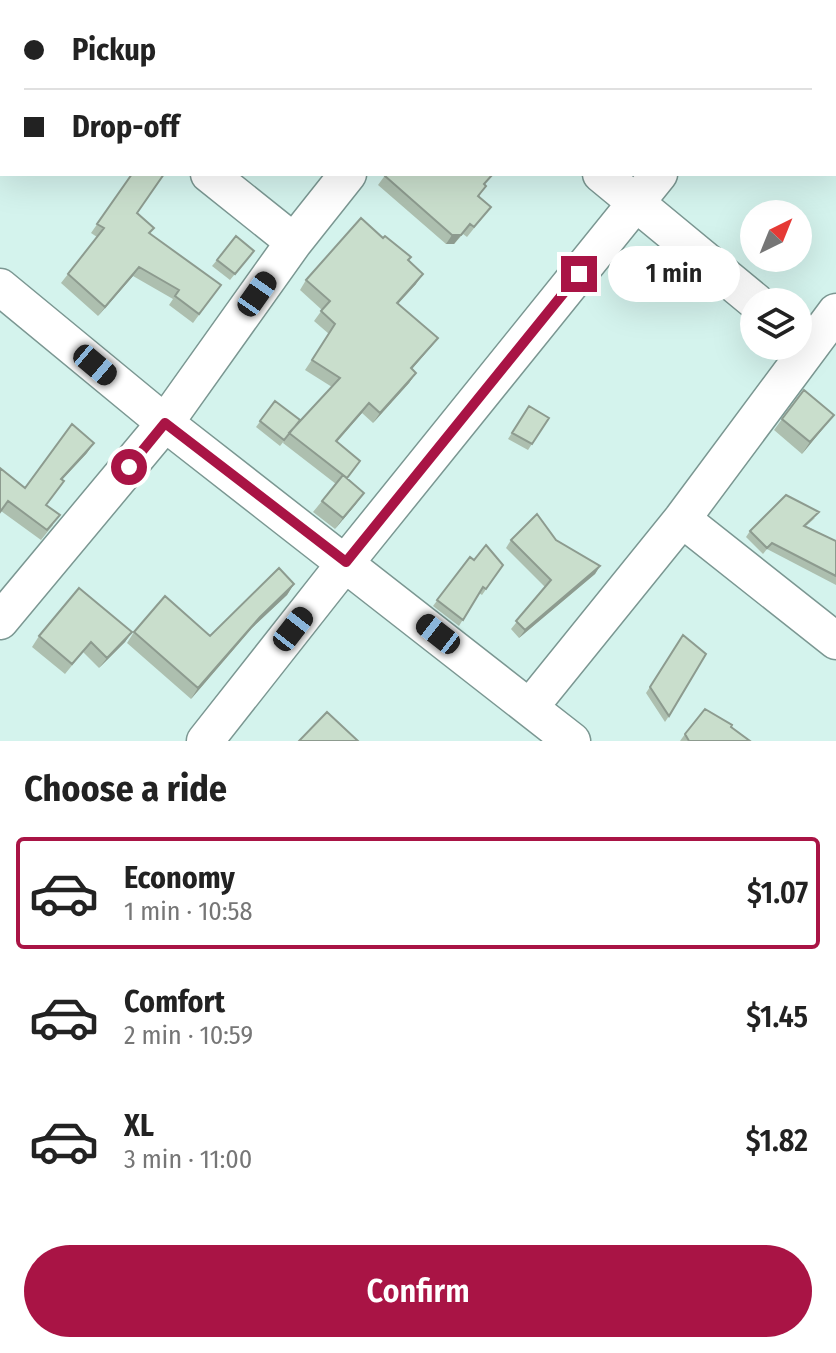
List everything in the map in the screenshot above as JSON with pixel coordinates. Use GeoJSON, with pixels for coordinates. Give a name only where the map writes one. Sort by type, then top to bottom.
{"type":"FeatureCollection","features":[{"type":"Feature","properties":{"kind":"street"},"geometry":{"type":"LineString","coordinates":[[212,176],[294,242]]}},
{"type":"Feature","properties":{"kind":"street"},"geometry":{"type":"LineString","coordinates":[[0,621],[165,423],[294,242],[346,176]]}},
{"type":"Feature","properties":{"kind":"street"},"geometry":{"type":"LineString","coordinates":[[608,176],[648,188],[743,288]]}},
{"type":"Feature","properties":{"kind":"street"},"geometry":{"type":"LineString","coordinates":[[205,741],[648,188]]}},
{"type":"Feature","properties":{"kind":"street"},"geometry":{"type":"LineString","coordinates":[[0,287],[165,423],[572,741]]}},
{"type":"Feature","properties":{"kind":"street"},"geometry":{"type":"LineString","coordinates":[[530,707],[815,351],[836,312]]}},
{"type":"Feature","properties":{"kind":"street"},"geometry":{"type":"LineString","coordinates":[[682,519],[836,641]]}},
{"type":"Feature","properties":{"kind":"building"},"geometry":{"type":"Polygon","coordinates":[[[131,176],[163,176],[137,213],[154,228],[149,233],[221,285],[199,314],[175,296],[179,290],[139,267],[105,307],[68,274],[104,228],[97,224],[131,176]]]}},
{"type":"Feature","properties":{"kind":"building"},"geometry":{"type":"Polygon","coordinates":[[[385,176],[491,176],[478,196],[491,207],[474,227],[470,224],[461,235],[452,235],[385,176]]]}},
{"type":"Feature","properties":{"kind":"building"},"geometry":{"type":"Polygon","coordinates":[[[361,218],[411,257],[408,260],[423,274],[397,303],[438,338],[411,368],[416,373],[380,413],[369,403],[336,441],[360,461],[347,478],[289,433],[340,378],[312,360],[335,324],[321,311],[330,301],[306,280],[361,218]]]}},
{"type":"Feature","properties":{"kind":"building"},"geometry":{"type":"Polygon","coordinates":[[[236,236],[254,251],[235,274],[217,260],[236,236]]]}},
{"type":"Feature","properties":{"kind":"building"},"geometry":{"type":"Polygon","coordinates":[[[804,390],[834,415],[810,442],[782,419],[804,390]]]}},
{"type":"Feature","properties":{"kind":"building"},"geometry":{"type":"Polygon","coordinates":[[[275,401],[300,420],[284,440],[260,421],[275,401]]]}},
{"type":"Feature","properties":{"kind":"building"},"geometry":{"type":"Polygon","coordinates":[[[529,406],[549,418],[532,444],[512,433],[529,406]]]}},
{"type":"Feature","properties":{"kind":"building"},"geometry":{"type":"Polygon","coordinates":[[[72,424],[94,443],[61,479],[64,481],[46,505],[60,515],[47,530],[8,501],[0,512],[0,468],[25,488],[72,424]]]}},
{"type":"Feature","properties":{"kind":"building"},"geometry":{"type":"Polygon","coordinates":[[[343,475],[364,493],[343,518],[322,501],[343,475]]]}},
{"type":"Feature","properties":{"kind":"building"},"geometry":{"type":"Polygon","coordinates":[[[786,495],[819,512],[804,526],[836,541],[836,576],[772,543],[767,548],[750,531],[786,495]]]}},
{"type":"Feature","properties":{"kind":"building"},"geometry":{"type":"Polygon","coordinates":[[[537,514],[556,540],[600,566],[525,630],[516,621],[551,580],[511,540],[537,514]]]}},
{"type":"Feature","properties":{"kind":"building"},"geometry":{"type":"Polygon","coordinates":[[[486,545],[503,565],[486,589],[483,587],[463,620],[437,600],[470,557],[474,560],[486,545]]]}},
{"type":"Feature","properties":{"kind":"building"},"geometry":{"type":"Polygon","coordinates":[[[279,568],[294,584],[260,617],[198,688],[134,632],[165,596],[210,636],[279,568]]]}},
{"type":"Feature","properties":{"kind":"building"},"geometry":{"type":"Polygon","coordinates":[[[79,588],[132,632],[107,658],[91,642],[72,664],[39,636],[79,588]]]}},
{"type":"Feature","properties":{"kind":"building"},"geometry":{"type":"Polygon","coordinates":[[[683,635],[706,654],[669,716],[650,687],[683,635]]]}},
{"type":"Feature","properties":{"kind":"building"},"geometry":{"type":"Polygon","coordinates":[[[705,709],[732,725],[750,741],[689,741],[685,734],[705,709]]]}},
{"type":"Feature","properties":{"kind":"building"},"geometry":{"type":"Polygon","coordinates":[[[327,712],[358,741],[299,741],[327,712]]]}},
{"type":"Feature","properties":{"kind":"route"},"geometry":{"type":"LineString","coordinates":[[129,467],[165,423],[346,562],[579,274]]}}]}
